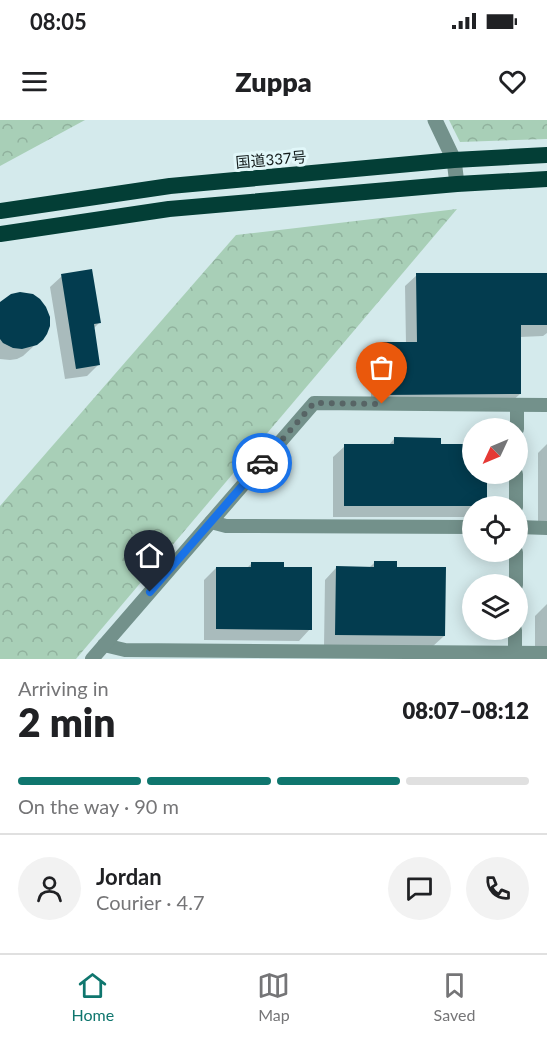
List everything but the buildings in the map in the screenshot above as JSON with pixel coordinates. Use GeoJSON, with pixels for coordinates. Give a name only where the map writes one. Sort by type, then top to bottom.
{"type":"FeatureCollection","features":[{"type":"Feature","properties":{"kind":"highway","name":"国道337号"},"geometry":{"type":"LineString","coordinates":[[0,211],[170,186],[454,160],[547,155]]}},
{"type":"Feature","properties":{"kind":"highway"},"geometry":{"type":"LineString","coordinates":[[0,234],[169,209],[457,184],[547,179]]}},
{"type":"Feature","properties":{"kind":"street"},"geometry":{"type":"LineString","coordinates":[[435,120],[454,160],[457,184]]}},
{"type":"Feature","properties":{"kind":"street"},"geometry":{"type":"LineString","coordinates":[[92,659],[314,403],[547,405]]}},
{"type":"Feature","properties":{"kind":"street"},"geometry":{"type":"LineString","coordinates":[[517,405],[517,418]]}},
{"type":"Feature","properties":{"kind":"street"},"geometry":{"type":"LineString","coordinates":[[211,522],[226,526],[462,527]]}},
{"type":"Feature","properties":{"kind":"street"},"geometry":{"type":"LineString","coordinates":[[528,527],[547,528]]}},
{"type":"Feature","properties":{"kind":"street"},"geometry":{"type":"LineString","coordinates":[[515,640],[515,656]]}},
{"type":"Feature","properties":{"kind":"street"},"geometry":{"type":"LineString","coordinates":[[104,645],[125,650],[286,655],[515,656],[547,653]]}},
{"type":"Feature","properties":{"kind":"green space"},"geometry":{"type":"Polygon","coordinates":[[[0,120],[85,120],[0,166],[0,120]]]}},
{"type":"Feature","properties":{"kind":"green space"},"geometry":{"type":"Polygon","coordinates":[[[449,120],[547,120],[547,139],[460,142],[449,120]]]}},
{"type":"Feature","properties":{"kind":"green space"},"geometry":{"type":"Polygon","coordinates":[[[457,209],[76,659],[0,659],[0,506],[236,235],[457,209]]]}},
{"type":"Feature","properties":{"kind":"way so far"},"geometry":{"type":"LineString","coordinates":[[262,463],[314,403],[382,404]]}},
{"type":"Feature","properties":{"kind":"route"},"geometry":{"type":"LineString","coordinates":[[150,592],[262,463]]}}]}
